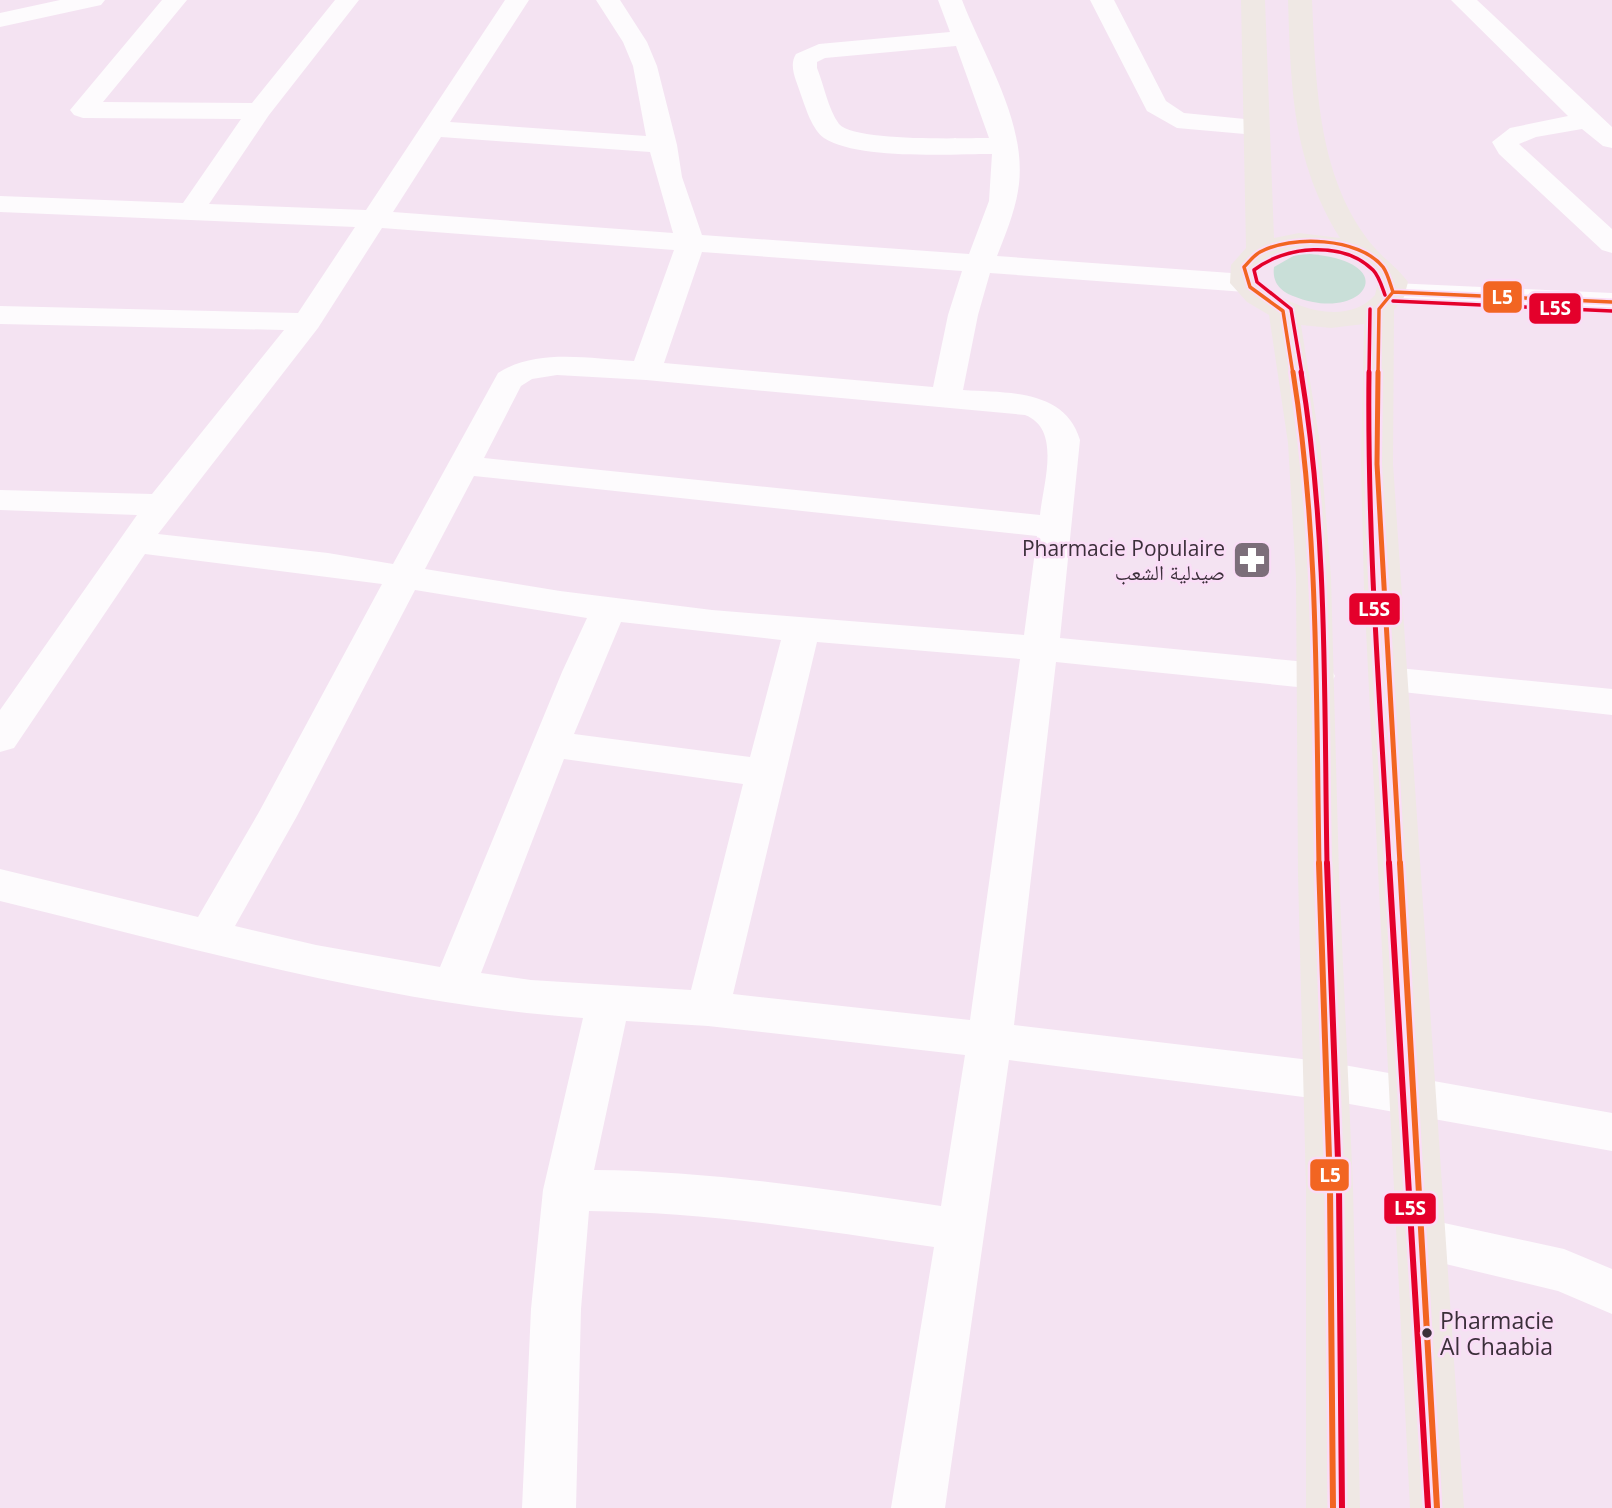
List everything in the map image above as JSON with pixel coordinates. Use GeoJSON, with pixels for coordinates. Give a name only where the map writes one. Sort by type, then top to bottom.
{"type":"FeatureCollection","features":[{"type":"Feature","properties":{"kind":"main road"},"geometry":{"type":"LineString","coordinates":[[1253,0],[1260,250]]}},
{"type":"Feature","properties":{"kind":"main road"},"geometry":{"type":"LineString","coordinates":[[1305,1],[1305,81],[1314,144],[1325,186],[1340,217],[1365,254],[1388,272],[1377,464],[1437,1508]]}},
{"type":"Feature","properties":{"kind":"main road"},"geometry":{"type":"LineString","coordinates":[[1365,254],[1322,242],[1288,243],[1260,250],[1245,265],[1245,283],[1259,299],[1283,311],[1335,320],[1360,316],[1386,300]]}},
{"type":"Feature","properties":{"kind":"main road"},"geometry":{"type":"LineString","coordinates":[[1283,311],[1295,366],[1308,463],[1317,676],[1318,848],[1327,1081],[1333,1508]]}},
{"type":"Feature","properties":{"kind":"street"},"geometry":{"type":"LineString","coordinates":[[0,20],[93,0]]}},
{"type":"Feature","properties":{"kind":"street"},"geometry":{"type":"LineString","coordinates":[[175,0],[83,110],[259,111]]}},
{"type":"Feature","properties":{"kind":"street"},"geometry":{"type":"LineString","coordinates":[[191,211],[259,111],[347,0]]}},
{"type":"Feature","properties":{"kind":"street"},"geometry":{"type":"LineString","coordinates":[[4,728],[160,505],[307,322],[517,0]]}},
{"type":"Feature","properties":{"kind":"street"},"geometry":{"type":"LineString","coordinates":[[608,0],[635,42],[645,66],[664,145],[668,177],[691,243],[646,370]]}},
{"type":"Feature","properties":{"kind":"street"},"geometry":{"type":"LineString","coordinates":[[946,398],[971,288],[1006,186],[1004,146],[994,109],[950,0]]}},
{"type":"Feature","properties":{"kind":"street"},"geometry":{"type":"LineString","coordinates":[[1101,0],[1156,106],[1177,120],[1256,127]]}},
{"type":"Feature","properties":{"kind":"street"},"geometry":{"type":"LineString","coordinates":[[1470,1],[1587,120],[1612,140]]}},
{"type":"Feature","properties":{"kind":"street"},"geometry":{"type":"LineString","coordinates":[[964,38],[819,51],[805,59],[805,68],[828,126],[847,138],[902,144],[1004,146]]}},
{"type":"Feature","properties":{"kind":"street"},"geometry":{"type":"LineString","coordinates":[[1587,120],[1508,137],[1505,142],[1512,154],[1612,244]]}},
{"type":"Feature","properties":{"kind":"street"},"geometry":{"type":"LineString","coordinates":[[433,129],[664,145]]}},
{"type":"Feature","properties":{"kind":"street"},"geometry":{"type":"LineString","coordinates":[[0,204],[373,219],[1245,283]]}},
{"type":"Feature","properties":{"kind":"street"},"geometry":{"type":"LineString","coordinates":[[1386,300],[1612,302]]}},
{"type":"Feature","properties":{"kind":"street"},"geometry":{"type":"LineString","coordinates":[[0,315],[307,322]]}},
{"type":"Feature","properties":{"kind":"street"},"geometry":{"type":"LineString","coordinates":[[209,935],[277,816],[502,392],[509,380],[523,370],[557,366],[646,370],[1020,404],[1054,415],[1061,424],[1064,440],[1055,527],[990,1039],[958,1230],[918,1508]]}},
{"type":"Feature","properties":{"kind":"street"},"geometry":{"type":"LineString","coordinates":[[464,465],[1055,527]]}},
{"type":"Feature","properties":{"kind":"street"},"geometry":{"type":"LineString","coordinates":[[0,500],[160,505]]}},
{"type":"Feature","properties":{"kind":"street"},"geometry":{"type":"LineString","coordinates":[[135,542],[328,564],[609,610],[802,630],[1170,659],[1317,676]]}},
{"type":"Feature","properties":{"kind":"street"},"geometry":{"type":"LineString","coordinates":[[454,986],[551,744],[609,610]]}},
{"type":"Feature","properties":{"kind":"street"},"geometry":{"type":"LineString","coordinates":[[708,1010],[735,890],[802,630]]}},
{"type":"Feature","properties":{"kind":"street"},"geometry":{"type":"LineString","coordinates":[[1388,680],[1612,702]]}},
{"type":"Feature","properties":{"kind":"street"},"geometry":{"type":"LineString","coordinates":[[551,744],[767,773]]}},
{"type":"Feature","properties":{"kind":"street"},"geometry":{"type":"LineString","coordinates":[[0,885],[316,962],[454,986],[531,997],[708,1010],[990,1039],[1327,1081],[1612,1132]]}},
{"type":"Feature","properties":{"kind":"street"},"geometry":{"type":"LineString","coordinates":[[548,1508],[554,1327],[568,1190],[580,1117],[609,1003]]}},
{"type":"Feature","properties":{"kind":"street"},"geometry":{"type":"LineString","coordinates":[[568,1190],[678,1192],[778,1203],[958,1230]]}},
{"type":"Feature","properties":{"kind":"street"},"geometry":{"type":"LineString","coordinates":[[1421,1239],[1564,1270],[1612,1292]]}},
{"type":"Feature","properties":{"kind":"green space"},"geometry":{"type":"Polygon","coordinates":[[[1310,254],[1340,259],[1358,268],[1365,278],[1364,289],[1354,298],[1339,303],[1318,303],[1284,291],[1276,281],[1274,267],[1295,255],[1310,254]]]}},
{"type":"Feature","properties":{"kind":"transit line","name":"L5"},"geometry":{"type":"LineString","coordinates":[[1333,1508],[1330,1187],[1319,875],[1314,577],[1304,443],[1283,311],[1250,287],[1244,267],[1260,252],[1288,244],[1306,243],[1343,246],[1373,258],[1385,270],[1393,292],[1379,309],[1377,464],[1437,1508]]}},
{"type":"Feature","properties":{"kind":"transit line","name":"L5S"},"geometry":{"type":"LineString","coordinates":[[1342,1508],[1339,1187],[1327,874],[1322,577],[1313,442],[1291,309],[1257,282],[1254,270],[1280,255],[1296,251],[1330,251],[1361,261],[1373,270],[1385,295]]}},
{"type":"Feature","properties":{"kind":"transit line","name":"L5"},"geometry":{"type":"LineString","coordinates":[[1393,292],[1612,302]]}},
{"type":"Feature","properties":{"kind":"transit line","name":"L5S"},"geometry":{"type":"LineString","coordinates":[[1393,301],[1612,311]]}},
{"type":"Feature","properties":{"kind":"transit line","name":"L5S"},"geometry":{"type":"LineString","coordinates":[[1370,309],[1368,464],[1373,590],[1428,1508]]}},
{"type":"Feature","properties":{"kind":"place","name":"Pharmacie Populaire صيدلية الشعب"},"geometry":{"type":"Point","coordinates":[1252,560]}},
{"type":"Feature","properties":{"kind":"place","name":"Pharmacie Al Chaabia"},"geometry":{"type":"Point","coordinates":[1427,1333]}}]}
